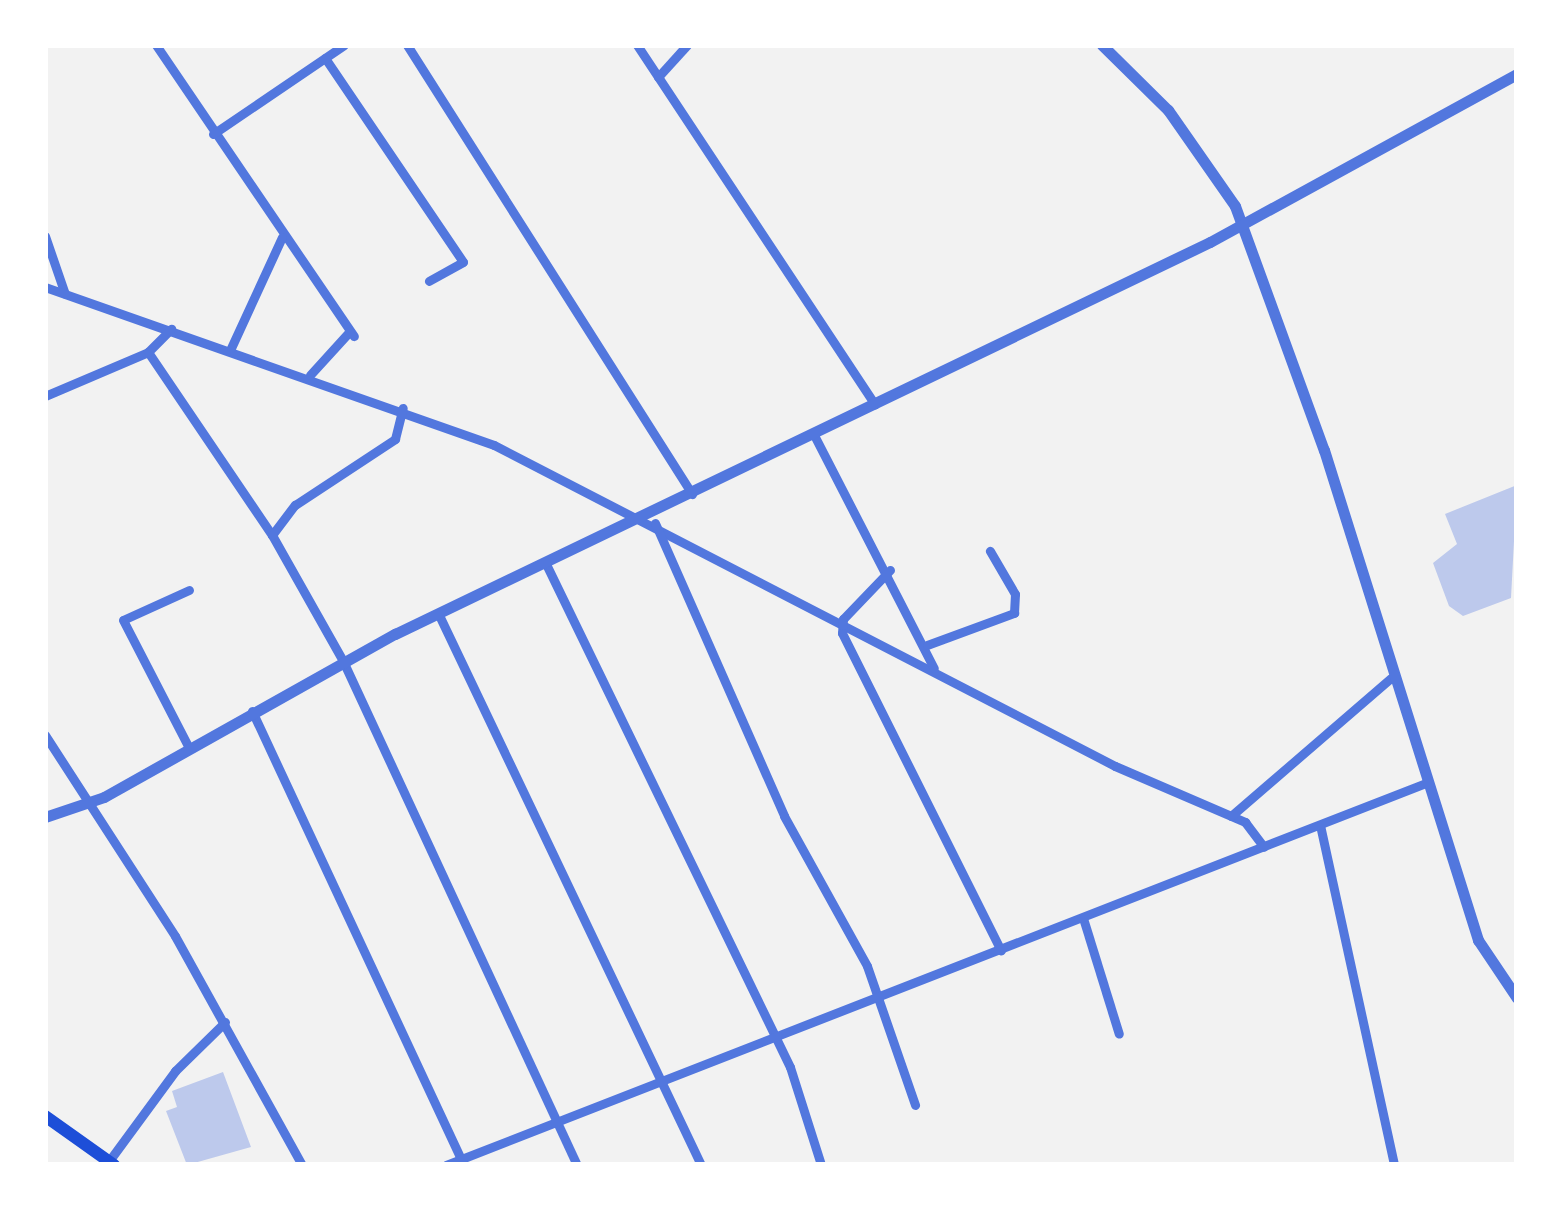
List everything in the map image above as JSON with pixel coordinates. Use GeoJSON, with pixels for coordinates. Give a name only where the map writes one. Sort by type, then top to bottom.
{"type":"FeatureCollection","features":[{"type":"Feature","properties":{"kind":"main road"},"geometry":{"type":"LineString","coordinates":[[45,1116],[112,1163]]}},
{"type":"Feature","properties":{"kind":"street"},"geometry":{"type":"LineString","coordinates":[[156,45],[282,237],[352,333],[310,375]]}},
{"type":"Feature","properties":{"kind":"street"},"geometry":{"type":"LineString","coordinates":[[214,134],[344,45]]}},
{"type":"Feature","properties":{"kind":"street"},"geometry":{"type":"LineString","coordinates":[[407,45],[693,496]]}},
{"type":"Feature","properties":{"kind":"street"},"geometry":{"type":"LineString","coordinates":[[637,45],[875,404]]}},
{"type":"Feature","properties":{"kind":"street"},"geometry":{"type":"LineString","coordinates":[[658,78],[687,45]]}},
{"type":"Feature","properties":{"kind":"street"},"geometry":{"type":"LineString","coordinates":[[1102,45],[1168,110],[1242,225],[1324,450],[1391,678],[1478,940],[1517,998]]}},
{"type":"Feature","properties":{"kind":"street"},"geometry":{"type":"LineString","coordinates":[[325,58],[462,262],[429,280]]}},
{"type":"Feature","properties":{"kind":"street"},"geometry":{"type":"LineString","coordinates":[[45,817],[92,802],[252,710],[438,613],[651,521],[875,404],[1242,225],[1517,74]]}},
{"type":"Feature","properties":{"kind":"street"},"geometry":{"type":"LineString","coordinates":[[45,236],[65,294]]}},
{"type":"Feature","properties":{"kind":"street"},"geometry":{"type":"LineString","coordinates":[[231,348],[282,237]]}},
{"type":"Feature","properties":{"kind":"street"},"geometry":{"type":"LineString","coordinates":[[45,288],[403,408],[651,521],[1231,816],[1258,831],[1264,847]]}},
{"type":"Feature","properties":{"kind":"street"},"geometry":{"type":"LineString","coordinates":[[45,396],[148,352],[171,329]]}},
{"type":"Feature","properties":{"kind":"street"},"geometry":{"type":"LineString","coordinates":[[148,352],[272,535],[343,661],[577,1165]]}},
{"type":"Feature","properties":{"kind":"street"},"geometry":{"type":"LineString","coordinates":[[272,535],[295,505],[395,440],[403,408]]}},
{"type":"Feature","properties":{"kind":"street"},"geometry":{"type":"LineString","coordinates":[[814,435],[890,570],[927,644],[934,668]]}},
{"type":"Feature","properties":{"kind":"street"},"geometry":{"type":"LineString","coordinates":[[651,521],[784,816],[881,998],[915,1105]]}},
{"type":"Feature","properties":{"kind":"street"},"geometry":{"type":"LineString","coordinates":[[927,644],[1014,612],[1015,594],[990,551]]}},
{"type":"Feature","properties":{"kind":"street"},"geometry":{"type":"LineString","coordinates":[[546,564],[774,1039],[820,1165]]}},
{"type":"Feature","properties":{"kind":"street"},"geometry":{"type":"LineString","coordinates":[[843,620],[890,570]]}},
{"type":"Feature","properties":{"kind":"street"},"geometry":{"type":"LineString","coordinates":[[189,590],[123,620],[189,748]]}},
{"type":"Feature","properties":{"kind":"street"},"geometry":{"type":"LineString","coordinates":[[438,613],[701,1165]]}},
{"type":"Feature","properties":{"kind":"street"},"geometry":{"type":"LineString","coordinates":[[843,620],[885,735],[1001,950]]}},
{"type":"Feature","properties":{"kind":"street"},"geometry":{"type":"LineString","coordinates":[[1231,816],[1391,678]]}},
{"type":"Feature","properties":{"kind":"street"},"geometry":{"type":"LineString","coordinates":[[252,710],[462,1159]]}},
{"type":"Feature","properties":{"kind":"street"},"geometry":{"type":"LineString","coordinates":[[45,735],[92,802],[225,1022],[302,1165]]}},
{"type":"Feature","properties":{"kind":"street"},"geometry":{"type":"LineString","coordinates":[[446,1165],[1426,783]]}},
{"type":"Feature","properties":{"kind":"street"},"geometry":{"type":"LineString","coordinates":[[1320,825],[1394,1165]]}},
{"type":"Feature","properties":{"kind":"street"},"geometry":{"type":"LineString","coordinates":[[1082,918],[1119,1034]]}},
{"type":"Feature","properties":{"kind":"street"},"geometry":{"type":"LineString","coordinates":[[112,1163],[174,1071],[225,1022]]}},
{"type":"Feature","properties":{"kind":"building"},"geometry":{"type":"Polygon","coordinates":[[[1517,485],[1511,598],[1463,616],[1449,606],[1433,563],[1457,544],[1445,514],[1517,485]]]}},
{"type":"Feature","properties":{"kind":"building"},"geometry":{"type":"Polygon","coordinates":[[[223,1072],[251,1147],[187,1165],[166,1111],[177,1107],[172,1091],[223,1072]]]}}]}
